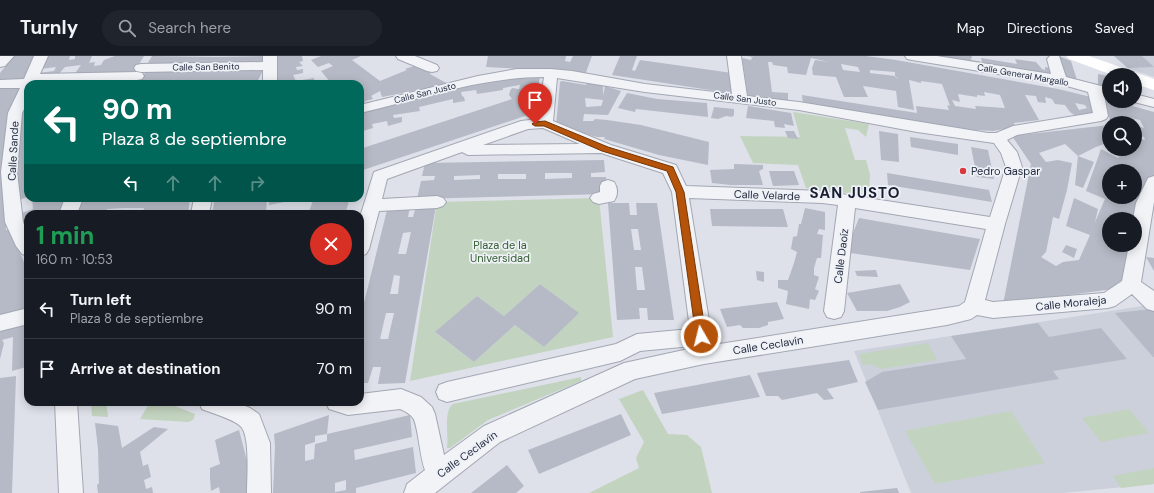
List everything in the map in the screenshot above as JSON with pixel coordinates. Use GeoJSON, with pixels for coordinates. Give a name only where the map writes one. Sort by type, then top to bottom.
{"type":"FeatureCollection","features":[{"type":"Feature","properties":{"kind":"street"},"geometry":{"type":"LineString","coordinates":[[0,64],[7,56]]}},
{"type":"Feature","properties":{"kind":"street","name":"Calle Sande"},"geometry":{"type":"LineString","coordinates":[[31,80],[42,56]]}},
{"type":"Feature","properties":{"kind":"street"},"geometry":{"type":"LineString","coordinates":[[403,56],[432,68]]}},
{"type":"Feature","properties":{"kind":"street"},"geometry":{"type":"LineString","coordinates":[[734,56],[740,98]]}},
{"type":"Feature","properties":{"kind":"street","name":"Calle General Margallo"},"geometry":{"type":"LineString","coordinates":[[912,56],[1060,80],[1102,90]]}},
{"type":"Feature","properties":{"kind":"street"},"geometry":{"type":"LineString","coordinates":[[1074,56],[1107,68]]}},
{"type":"Feature","properties":{"kind":"street"},"geometry":{"type":"LineString","coordinates":[[1054,59],[1060,80]]}},
{"type":"Feature","properties":{"kind":"street","name":"Calle San Benito"},"geometry":{"type":"LineString","coordinates":[[107,80],[139,72],[270,69]]}},
{"type":"Feature","properties":{"kind":"street","name":"Calle San Justo"},"geometry":{"type":"LineString","coordinates":[[364,108],[478,80],[516,73],[550,73],[572,75],[645,88],[799,106],[917,127],[998,138]]}},
{"type":"Feature","properties":{"kind":"street"},"geometry":{"type":"LineString","coordinates":[[545,123],[550,73]]}},
{"type":"Feature","properties":{"kind":"street"},"geometry":{"type":"LineString","coordinates":[[1142,81],[1154,85]]}},
{"type":"Feature","properties":{"kind":"street","name":"Calle San Benito"},"geometry":{"type":"LineString","coordinates":[[0,84],[24,83]]}},
{"type":"Feature","properties":{"kind":"street"},"geometry":{"type":"LineString","coordinates":[[974,306],[996,224],[1014,167],[1009,152],[998,138],[1013,131],[1102,116],[1095,88]]}},
{"type":"Feature","properties":{"kind":"street","name":"Calle Sande"},"geometry":{"type":"LineString","coordinates":[[24,95],[15,113],[9,172],[14,222],[24,243]]}},
{"type":"Feature","properties":{"kind":"street"},"geometry":{"type":"LineString","coordinates":[[1142,100],[1154,103]]}},
{"type":"Feature","properties":{"kind":"street"},"geometry":{"type":"LineString","coordinates":[[364,234],[380,176],[526,124],[545,123],[605,149],[670,169],[680,192],[703,345],[637,343],[620,352],[447,392]]}},
{"type":"Feature","properties":{"kind":"street"},"geometry":{"type":"LineString","coordinates":[[453,150],[605,149]]}},
{"type":"Feature","properties":{"kind":"street"},"geometry":{"type":"LineString","coordinates":[[1154,182],[1150,210],[1131,285],[1142,291],[1154,303]]}},
{"type":"Feature","properties":{"kind":"street","name":"Calle Velarde"},"geometry":{"type":"LineString","coordinates":[[680,192],[822,197],[996,224]]}},
{"type":"Feature","properties":{"kind":"street","name":"Calle Daoíz"},"geometry":{"type":"LineString","coordinates":[[834,310],[847,200]]}},
{"type":"Feature","properties":{"kind":"street"},"geometry":{"type":"LineString","coordinates":[[372,205],[437,202]]}},
{"type":"Feature","properties":{"kind":"street","name":"Calle Moraleja"},"geometry":{"type":"LineString","coordinates":[[974,306],[993,310],[1108,300],[1131,285]]}},
{"type":"Feature","properties":{"kind":"street","name":"Calle Ceclavín"},"geometry":{"type":"LineString","coordinates":[[416,493],[441,472],[492,434],[632,370],[703,345],[947,317],[964,313],[974,306]]}},
{"type":"Feature","properties":{"kind":"street"},"geometry":{"type":"LineString","coordinates":[[0,323],[24,317]]}},
{"type":"Feature","properties":{"kind":"street"},"geometry":{"type":"LineString","coordinates":[[620,352],[632,370]]}},
{"type":"Feature","properties":{"kind":"street"},"geometry":{"type":"LineString","coordinates":[[364,403],[401,399],[413,404],[424,414],[434,463],[441,472]]}},
{"type":"Feature","properties":{"kind":"street"},"geometry":{"type":"LineString","coordinates":[[66,406],[71,493]]}},
{"type":"Feature","properties":{"kind":"street"},"geometry":{"type":"LineString","coordinates":[[220,406],[242,415],[251,421],[258,443],[259,493]]}},
{"type":"Feature","properties":{"kind":"shaded area"},"geometry":{"type":"Polygon","coordinates":[[[1114,56],[1154,56],[1154,77],[1142,73],[1142,68],[1128,68],[1114,56]]]}},
{"type":"Feature","properties":{"kind":"shaded area"},"geometry":{"type":"Polygon","coordinates":[[[1149,305],[1154,310],[1154,484],[1063,493],[911,493],[854,351],[1149,305]]]}},
{"type":"Feature","properties":{"kind":"green space"},"geometry":{"type":"Polygon","coordinates":[[[793,112],[869,124],[866,137],[858,130],[845,128],[855,160],[866,160],[870,174],[869,192],[864,195],[806,188],[798,165],[753,163],[740,136],[800,137],[793,112]]]}},
{"type":"Feature","properties":{"kind":"green space","name":"Plaza de la Universidad"},"geometry":{"type":"Polygon","coordinates":[[[599,198],[613,337],[410,381],[437,202],[599,198]],[[540,284],[504,316],[477,296],[436,333],[474,362],[515,325],[544,347],[578,313],[540,284]]]}},
{"type":"Feature","properties":{"kind":"green space"},"geometry":{"type":"Polygon","coordinates":[[[928,343],[937,360],[882,369],[870,364],[863,365],[859,354],[928,343]]]}},
{"type":"Feature","properties":{"kind":"green space"},"geometry":{"type":"Polygon","coordinates":[[[581,377],[581,381],[488,420],[450,448],[447,448],[447,418],[450,407],[453,404],[581,377]]]}},
{"type":"Feature","properties":{"kind":"green space"},"geometry":{"type":"Polygon","coordinates":[[[643,390],[668,434],[687,435],[701,447],[712,493],[589,493],[639,468],[636,458],[644,442],[619,399],[643,390]]]}},
{"type":"Feature","properties":{"kind":"green space"},"geometry":{"type":"Polygon","coordinates":[[[91,406],[107,406],[108,417],[92,416],[91,406]]]}},
{"type":"Feature","properties":{"kind":"green space"},"geometry":{"type":"Polygon","coordinates":[[[148,406],[175,406],[195,414],[192,420],[188,422],[140,419],[148,406]]]}},
{"type":"Feature","properties":{"kind":"green space"},"geometry":{"type":"Polygon","coordinates":[[[1129,409],[1149,433],[1101,442],[1082,418],[1129,409]]]}},
{"type":"Feature","properties":{"kind":"green space"},"geometry":{"type":"Polygon","coordinates":[[[1011,411],[1045,463],[935,484],[905,431],[1011,411]]]}},
{"type":"Feature","properties":{"kind":"green space"},"geometry":{"type":"Polygon","coordinates":[[[1154,468],[1154,484],[1121,488],[1113,476],[1154,468]]]}},
{"type":"Feature","properties":{"kind":"building"},"geometry":{"type":"Polygon","coordinates":[[[14,56],[37,56],[23,82],[0,82],[0,73],[14,56]]]}},
{"type":"Feature","properties":{"kind":"building"},"geometry":{"type":"Polygon","coordinates":[[[46,56],[70,56],[69,60],[75,59],[75,56],[92,56],[89,63],[95,62],[94,66],[101,65],[104,60],[115,56],[144,56],[133,74],[73,76],[81,65],[65,67],[57,76],[36,76],[38,73],[54,71],[56,67],[40,69],[46,56]]]}},
{"type":"Feature","properties":{"kind":"building"},"geometry":{"type":"Polygon","coordinates":[[[152,56],[265,56],[264,65],[146,66],[152,56]]]}},
{"type":"Feature","properties":{"kind":"building"},"geometry":{"type":"Polygon","coordinates":[[[272,56],[302,56],[303,61],[299,62],[303,66],[296,67],[297,70],[303,69],[303,73],[293,75],[296,80],[273,80],[272,56]]]}},
{"type":"Feature","properties":{"kind":"building"},"geometry":{"type":"Polygon","coordinates":[[[321,56],[361,56],[352,60],[380,81],[414,66],[431,70],[430,74],[448,84],[382,97],[380,91],[371,96],[373,99],[365,101],[364,104],[364,80],[329,80],[321,71],[333,66],[329,63],[318,67],[311,60],[321,56]]]}},
{"type":"Feature","properties":{"kind":"building"},"geometry":{"type":"Polygon","coordinates":[[[488,56],[566,56],[565,61],[570,62],[573,56],[592,56],[585,75],[562,71],[486,67],[488,56]]]}},
{"type":"Feature","properties":{"kind":"building"},"geometry":{"type":"Polygon","coordinates":[[[620,56],[637,56],[632,70],[635,71],[640,60],[732,73],[736,94],[612,75],[620,56]]]}},
{"type":"Feature","properties":{"kind":"building"},"geometry":{"type":"Polygon","coordinates":[[[753,56],[866,56],[896,60],[1058,89],[1091,97],[1098,111],[1077,117],[1070,112],[1065,105],[1055,104],[1052,99],[1045,97],[1046,103],[1038,102],[1036,96],[1025,95],[1039,120],[1014,123],[1015,127],[993,131],[956,129],[803,104],[802,95],[917,113],[916,106],[949,110],[947,105],[950,106],[942,84],[921,81],[921,83],[909,80],[914,110],[898,107],[896,91],[903,92],[863,86],[868,97],[844,97],[836,77],[813,75],[812,68],[815,60],[829,62],[811,58],[806,75],[788,73],[787,67],[773,65],[772,62],[768,62],[772,92],[788,93],[788,102],[748,97],[742,58],[751,60],[753,56]],[[841,64],[843,70],[860,72],[858,67],[841,64]],[[870,70],[870,73],[895,76],[895,72],[870,70]],[[984,92],[985,96],[977,95],[977,97],[958,94],[960,102],[952,100],[955,106],[976,109],[975,106],[1005,108],[1000,95],[984,92]],[[1075,103],[1079,110],[1092,107],[1087,108],[1085,105],[1075,103]]]}},
{"type":"Feature","properties":{"kind":"building"},"geometry":{"type":"Polygon","coordinates":[[[917,56],[972,56],[971,60],[982,62],[981,58],[1017,64],[1015,59],[1036,62],[1042,69],[1045,70],[1045,67],[1052,68],[1056,77],[917,56]]]}},
{"type":"Feature","properties":{"kind":"building"},"geometry":{"type":"Polygon","coordinates":[[[1059,56],[1071,61],[1077,80],[1065,77],[1059,56]]]}},
{"type":"Feature","properties":{"kind":"building"},"geometry":{"type":"Polygon","coordinates":[[[1114,56],[1142,56],[1154,67],[1128,68],[1114,56]]]}},
{"type":"Feature","properties":{"kind":"building"},"geometry":{"type":"Polygon","coordinates":[[[265,67],[258,80],[140,80],[147,70],[265,67]]]}},
{"type":"Feature","properties":{"kind":"building"},"geometry":{"type":"Polygon","coordinates":[[[1098,74],[1102,75],[1102,86],[1098,85],[1098,74]]]}},
{"type":"Feature","properties":{"kind":"building"},"geometry":{"type":"Polygon","coordinates":[[[540,76],[534,113],[364,170],[364,148],[512,99],[509,95],[510,91],[512,88],[519,89],[520,85],[503,88],[503,90],[477,94],[476,90],[461,92],[465,101],[453,103],[453,99],[419,107],[420,111],[393,115],[394,118],[402,117],[402,122],[388,126],[387,121],[372,124],[373,128],[364,131],[364,112],[416,98],[505,79],[540,76]]]}},
{"type":"Feature","properties":{"kind":"building"},"geometry":{"type":"Polygon","coordinates":[[[78,78],[101,78],[99,80],[76,80],[78,78]]]}},
{"type":"Feature","properties":{"kind":"building"},"geometry":{"type":"Polygon","coordinates":[[[314,78],[314,80],[302,80],[314,78]]]}},
{"type":"Feature","properties":{"kind":"building"},"geometry":{"type":"Polygon","coordinates":[[[36,79],[66,79],[65,80],[36,79]]]}},
{"type":"Feature","properties":{"kind":"building"},"geometry":{"type":"Polygon","coordinates":[[[562,81],[586,85],[587,82],[603,85],[603,96],[605,86],[621,91],[608,115],[584,114],[583,121],[593,121],[595,119],[641,125],[709,142],[708,165],[659,155],[604,139],[605,137],[597,137],[556,126],[560,82],[562,81]],[[585,98],[586,107],[601,106],[603,100],[585,98]]]}},
{"type":"Feature","properties":{"kind":"building"},"geometry":{"type":"Polygon","coordinates":[[[24,85],[13,101],[8,115],[6,230],[10,229],[24,262],[24,309],[0,315],[0,86],[24,85]]]}},
{"type":"Feature","properties":{"kind":"building"},"geometry":{"type":"Polygon","coordinates":[[[627,93],[657,99],[707,103],[708,117],[636,109],[635,112],[618,108],[627,93]]]}},
{"type":"Feature","properties":{"kind":"building"},"geometry":{"type":"Polygon","coordinates":[[[24,104],[24,198],[16,201],[18,131],[24,104]]]}},
{"type":"Feature","properties":{"kind":"building"},"geometry":{"type":"Polygon","coordinates":[[[748,106],[791,113],[794,126],[784,124],[785,128],[775,127],[774,121],[746,118],[748,106]]]}},
{"type":"Feature","properties":{"kind":"building"},"geometry":{"type":"Polygon","coordinates":[[[714,107],[734,109],[734,115],[732,117],[726,116],[718,119],[711,118],[714,107]]]}},
{"type":"Feature","properties":{"kind":"building"},"geometry":{"type":"Polygon","coordinates":[[[1106,108],[1139,108],[1154,112],[1154,175],[1139,212],[1102,212],[1102,252],[1128,252],[1120,288],[1003,304],[1031,164],[1012,136],[1102,126],[1102,145],[1078,156],[1065,144],[1039,153],[1046,162],[1058,160],[1072,163],[1067,190],[1059,219],[1053,217],[1046,252],[1041,257],[1056,266],[1063,262],[1079,260],[1090,235],[1066,226],[1074,198],[1098,209],[1095,222],[1103,204],[1142,204],[1142,164],[1102,164],[1102,198],[1086,191],[1101,149],[1102,156],[1114,156],[1118,158],[1120,156],[1142,156],[1142,139],[1145,140],[1142,136],[1142,127],[1144,128],[1142,124],[1142,116],[1109,116],[1106,108]]]}},
{"type":"Feature","properties":{"kind":"building"},"geometry":{"type":"Polygon","coordinates":[[[785,131],[794,131],[798,139],[788,138],[785,131]]]}},
{"type":"Feature","properties":{"kind":"building"},"geometry":{"type":"Polygon","coordinates":[[[879,131],[898,134],[899,162],[881,160],[879,131]]]}},
{"type":"Feature","properties":{"kind":"building"},"geometry":{"type":"Polygon","coordinates":[[[910,137],[958,144],[958,155],[911,147],[910,137]]]}},
{"type":"Feature","properties":{"kind":"building"},"geometry":{"type":"Polygon","coordinates":[[[971,147],[988,150],[994,179],[977,177],[971,147]]]}},
{"type":"Feature","properties":{"kind":"building"},"geometry":{"type":"Polygon","coordinates":[[[1078,156],[1094,162],[1083,188],[1075,185],[1078,156]]]}},
{"type":"Feature","properties":{"kind":"building"},"geometry":{"type":"Polygon","coordinates":[[[604,160],[605,172],[591,173],[591,177],[606,177],[607,194],[417,199],[421,181],[434,180],[435,176],[422,176],[425,163],[604,160]],[[545,173],[545,179],[572,178],[572,173],[545,173]],[[498,174],[498,179],[526,179],[526,174],[498,174]],[[480,175],[454,176],[454,180],[480,179],[480,175]]]}},
{"type":"Feature","properties":{"kind":"building"},"geometry":{"type":"Polygon","coordinates":[[[734,164],[763,165],[763,169],[759,171],[763,185],[731,185],[712,183],[710,170],[734,169],[734,164]]]}},
{"type":"Feature","properties":{"kind":"building"},"geometry":{"type":"Polygon","coordinates":[[[769,171],[794,171],[799,185],[773,186],[769,171]]]}},
{"type":"Feature","properties":{"kind":"building"},"geometry":{"type":"Polygon","coordinates":[[[887,173],[989,190],[992,202],[888,185],[887,173]]]}},
{"type":"Feature","properties":{"kind":"building"},"geometry":{"type":"Polygon","coordinates":[[[32,202],[68,202],[64,210],[30,210],[33,209],[32,202]]]}},
{"type":"Feature","properties":{"kind":"building"},"geometry":{"type":"Polygon","coordinates":[[[78,202],[190,202],[188,210],[144,210],[144,208],[124,208],[107,210],[75,210],[78,202]]]}},
{"type":"Feature","properties":{"kind":"building"},"geometry":{"type":"Polygon","coordinates":[[[214,202],[267,202],[266,210],[213,210],[214,202]]]}},
{"type":"Feature","properties":{"kind":"building"},"geometry":{"type":"Polygon","coordinates":[[[269,202],[285,202],[269,205],[269,202]]]}},
{"type":"Feature","properties":{"kind":"building"},"geometry":{"type":"Polygon","coordinates":[[[312,202],[349,202],[346,210],[310,210],[312,202]]]}},
{"type":"Feature","properties":{"kind":"building"},"geometry":{"type":"Polygon","coordinates":[[[608,203],[629,203],[630,215],[637,215],[636,203],[657,203],[674,320],[648,320],[647,308],[639,308],[640,319],[617,320],[608,203]],[[631,229],[634,250],[641,250],[638,229],[631,229]],[[635,267],[637,290],[645,290],[642,267],[635,267]]]}},
{"type":"Feature","properties":{"kind":"building"},"geometry":{"type":"Polygon","coordinates":[[[388,206],[410,206],[408,217],[413,217],[416,206],[436,206],[405,383],[378,384],[381,367],[373,367],[368,383],[364,383],[364,303],[388,206]],[[411,232],[403,233],[398,254],[406,254],[411,232]],[[394,275],[390,294],[398,294],[400,276],[394,275]],[[386,313],[380,339],[388,339],[394,313],[386,313]]]}},
{"type":"Feature","properties":{"kind":"building"},"geometry":{"type":"Polygon","coordinates":[[[805,208],[825,212],[825,230],[819,229],[817,234],[823,235],[821,258],[817,258],[814,268],[814,275],[819,277],[815,289],[819,291],[815,300],[810,299],[809,309],[786,304],[788,291],[778,288],[778,280],[788,280],[794,263],[797,252],[791,249],[793,237],[797,236],[799,224],[801,224],[805,208]]]}},
{"type":"Feature","properties":{"kind":"building"},"geometry":{"type":"Polygon","coordinates":[[[710,209],[783,209],[788,227],[712,226],[710,209]]]}},
{"type":"Feature","properties":{"kind":"building"},"geometry":{"type":"Polygon","coordinates":[[[24,212],[24,228],[19,214],[24,212]]]}},
{"type":"Feature","properties":{"kind":"building"},"geometry":{"type":"Polygon","coordinates":[[[859,218],[980,239],[970,270],[850,253],[853,233],[859,218]]]}},
{"type":"Feature","properties":{"kind":"building"},"geometry":{"type":"Polygon","coordinates":[[[1066,245],[1077,249],[1074,258],[1062,252],[1066,245]]]}},
{"type":"Feature","properties":{"kind":"building"},"geometry":{"type":"Polygon","coordinates":[[[1146,257],[1154,258],[1154,271],[1146,257]]]}},
{"type":"Feature","properties":{"kind":"building"},"geometry":{"type":"Polygon","coordinates":[[[876,270],[878,277],[857,276],[855,271],[876,270]]]}},
{"type":"Feature","properties":{"kind":"building"},"geometry":{"type":"Polygon","coordinates":[[[756,271],[764,272],[764,282],[757,280],[756,271]]]}},
{"type":"Feature","properties":{"kind":"building"},"geometry":{"type":"Polygon","coordinates":[[[540,284],[579,313],[544,347],[515,325],[474,362],[435,332],[477,296],[504,316],[540,284]]]}},
{"type":"Feature","properties":{"kind":"building"},"geometry":{"type":"Polygon","coordinates":[[[900,284],[910,302],[887,311],[857,311],[847,293],[900,284]]]}},
{"type":"Feature","properties":{"kind":"building"},"geometry":{"type":"Polygon","coordinates":[[[777,302],[784,319],[768,322],[768,325],[759,328],[743,328],[740,325],[727,327],[720,309],[777,302]]]}},
{"type":"Feature","properties":{"kind":"building"},"geometry":{"type":"Polygon","coordinates":[[[1152,309],[1154,311],[1154,357],[1115,313],[1152,309]]]}},
{"type":"Feature","properties":{"kind":"building"},"geometry":{"type":"Polygon","coordinates":[[[1038,323],[1049,337],[1101,328],[1127,359],[1053,371],[1059,379],[878,410],[865,382],[882,372],[966,359],[951,336],[1038,323]]]}},
{"type":"Feature","properties":{"kind":"building"},"geometry":{"type":"Polygon","coordinates":[[[24,324],[24,368],[12,371],[13,337],[2,340],[4,343],[0,359],[0,330],[24,324]]]}},
{"type":"Feature","properties":{"kind":"building"},"geometry":{"type":"Polygon","coordinates":[[[849,360],[858,382],[827,389],[834,399],[824,400],[817,393],[782,400],[778,396],[766,396],[757,373],[849,360]]]}},
{"type":"Feature","properties":{"kind":"building"},"geometry":{"type":"Polygon","coordinates":[[[750,375],[760,397],[662,414],[654,393],[750,375]]]}},
{"type":"Feature","properties":{"kind":"building"},"geometry":{"type":"Polygon","coordinates":[[[16,376],[12,493],[0,493],[0,378],[16,376]]]}},
{"type":"Feature","properties":{"kind":"building"},"geometry":{"type":"Polygon","coordinates":[[[621,414],[631,435],[539,474],[528,450],[621,414]]]}},
{"type":"Feature","properties":{"kind":"building"},"geometry":{"type":"Polygon","coordinates":[[[329,415],[327,434],[410,415],[412,437],[354,450],[355,460],[413,447],[416,473],[356,488],[356,493],[273,493],[275,446],[274,434],[329,415]],[[327,434],[315,436],[315,442],[305,445],[305,461],[314,459],[315,444],[327,441],[327,434]],[[346,480],[335,483],[335,492],[346,490],[346,480]]]}},
{"type":"Feature","properties":{"kind":"building"},"geometry":{"type":"Polygon","coordinates":[[[95,423],[118,426],[122,448],[154,427],[168,429],[140,452],[143,466],[148,464],[151,477],[144,480],[146,489],[152,487],[153,493],[98,493],[98,449],[95,423]]]}},
{"type":"Feature","properties":{"kind":"building"},"geometry":{"type":"Polygon","coordinates":[[[239,430],[247,461],[250,482],[248,493],[220,493],[219,487],[211,491],[210,468],[220,464],[215,440],[239,430]]]}},
{"type":"Feature","properties":{"kind":"building"},"geometry":{"type":"Polygon","coordinates":[[[507,465],[524,486],[516,493],[471,493],[507,465]]]}},
{"type":"Feature","properties":{"kind":"building"},"geometry":{"type":"Polygon","coordinates":[[[897,488],[899,493],[860,493],[860,492],[897,488]]]}},
{"type":"Feature","properties":{"kind":"place","name":"Pedro Gaspar"},"geometry":{"type":"Point","coordinates":[963,171]}},
{"type":"Feature","properties":{"kind":"district","name":"SAN JUSTO"},"geometry":{"type":"Point","coordinates":[855,193]}},
{"type":"Feature","properties":{"kind":"route"},"geometry":{"type":"LineString","coordinates":[[535,124],[545,123],[605,149],[670,169],[680,192],[701,336]]}}]}
